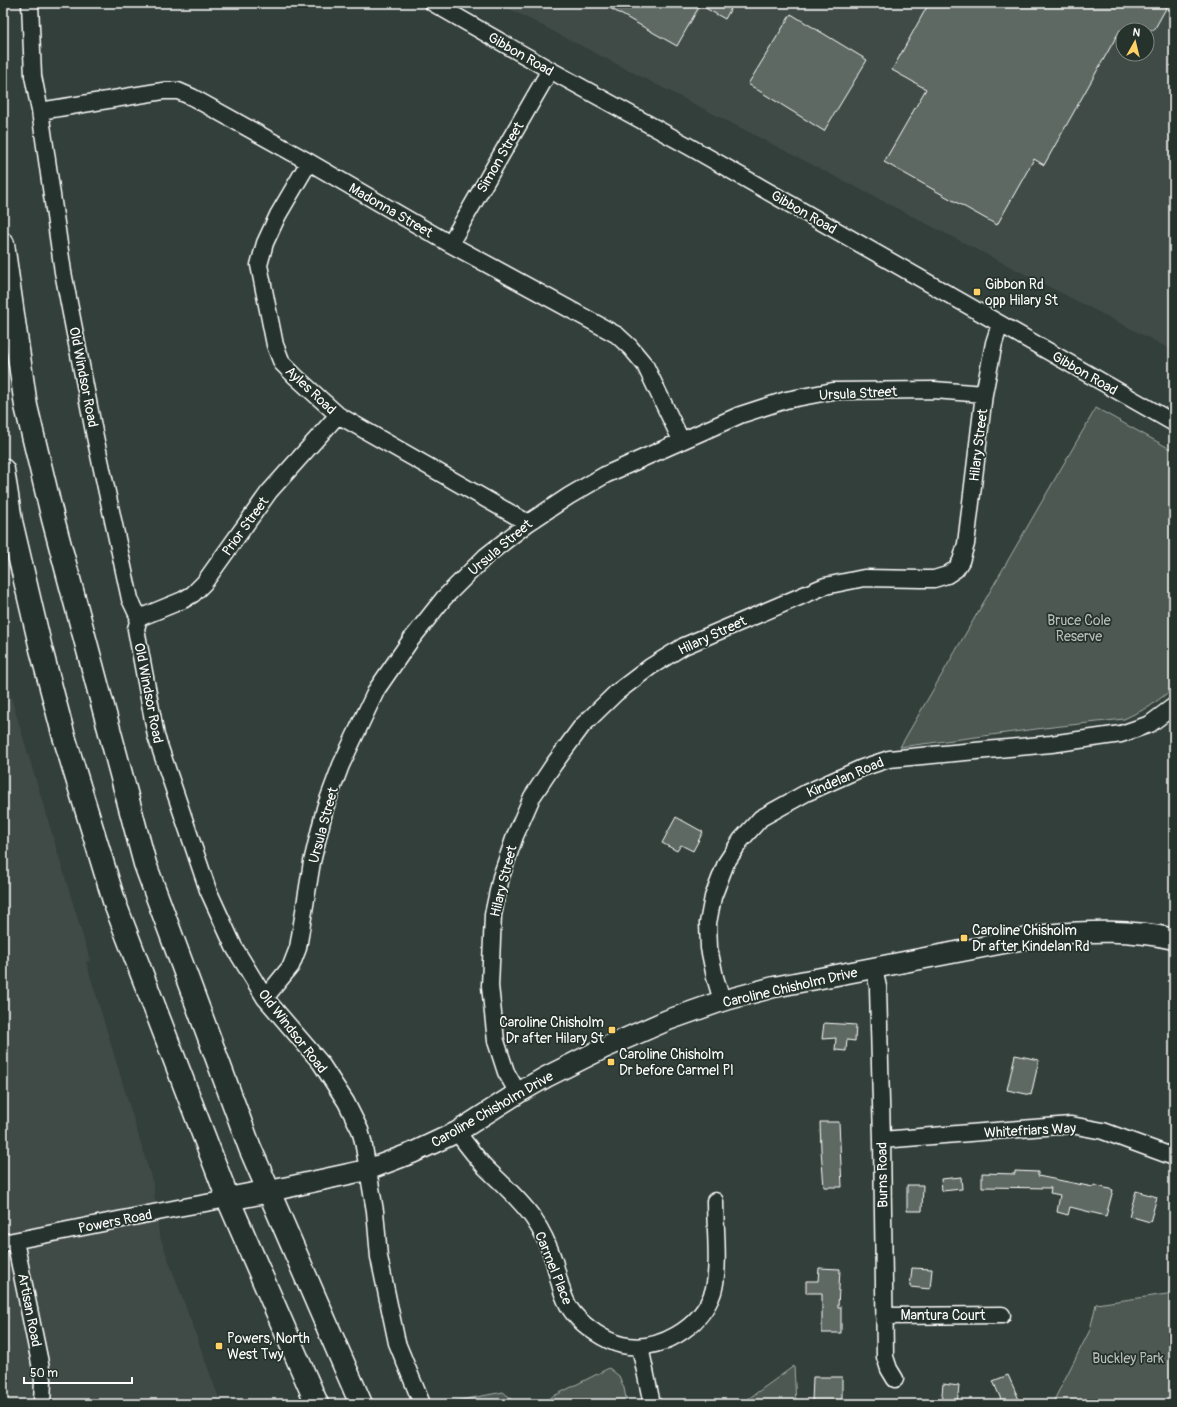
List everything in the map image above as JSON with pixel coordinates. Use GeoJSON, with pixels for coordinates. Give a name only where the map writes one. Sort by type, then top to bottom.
{"type":"FeatureCollection","features":[{"type":"Feature","properties":{"kind":"highway"},"geometry":{"type":"LineString","coordinates":[[3,244],[28,413],[53,519],[145,864],[250,1148],[270,1191],[361,1404]]}},
{"type":"Feature","properties":{"kind":"highway"},"geometry":{"type":"LineString","coordinates":[[3,470],[11,521],[43,656],[63,733],[112,897],[228,1199],[317,1404]]}},
{"type":"Feature","properties":{"kind":"highway","name":"Caroline Chisholm Drive"},"geometry":{"type":"LineString","coordinates":[[228,1199],[270,1191]]}},
{"type":"Feature","properties":{"kind":"main road","name":"Caroline Chisholm Drive"},"geometry":{"type":"LineString","coordinates":[[270,1191],[367,1170],[412,1153],[457,1132],[518,1093],[567,1067],[668,1020],[722,1001],[774,987],[1045,935],[1084,931],[1125,931],[1174,939]]}},
{"type":"Feature","properties":{"kind":"street","name":"Old Windsor Road"},"geometry":{"type":"LineString","coordinates":[[30,3],[33,76],[40,111],[63,272],[88,401],[130,600],[139,618],[136,629],[156,736],[208,890],[234,947],[265,998],[320,1062],[346,1102],[363,1141],[375,1211],[379,1257],[397,1343],[422,1404]]}},
{"type":"Feature","properties":{"kind":"street","name":"Gibbon Road"},"geometry":{"type":"LineString","coordinates":[[433,3],[550,70],[704,155],[1174,423]]}},
{"type":"Feature","properties":{"kind":"street","name":"Simon Street"},"geometry":{"type":"LineString","coordinates":[[450,244],[550,70]]}},
{"type":"Feature","properties":{"kind":"street","name":"Madonna Street"},"geometry":{"type":"LineString","coordinates":[[40,111],[163,91],[178,91],[192,97],[309,162],[450,244],[617,335],[645,364],[682,440]]}},
{"type":"Feature","properties":{"kind":"street","name":"Ayles Road"},"geometry":{"type":"LineString","coordinates":[[309,162],[278,215],[264,243],[259,264],[275,346],[282,363],[338,416],[528,523]]}},
{"type":"Feature","properties":{"kind":"street","name":"Hilary Street"},"geometry":{"type":"LineString","coordinates":[[518,1093],[506,1072],[496,1041],[490,986],[493,916],[501,877],[515,836],[532,797],[582,726],[616,693],[650,668],[684,646],[824,586],[864,578],[934,579],[947,575],[956,569],[961,561],[966,544],[984,394],[994,343],[1000,324]]}},
{"type":"Feature","properties":{"kind":"street","name":"Ursula Street"},"geometry":{"type":"LineString","coordinates":[[265,998],[291,966],[298,948],[312,862],[326,808],[341,765],[377,689],[410,641],[444,598],[486,556],[528,523],[569,496],[605,475],[740,415],[786,400],[833,391],[934,390],[984,394]]}},
{"type":"Feature","properties":{"kind":"street","name":"Prior Street"},"geometry":{"type":"LineString","coordinates":[[139,618],[183,600],[193,594],[204,583],[269,492],[338,416]]}},
{"type":"Feature","properties":{"kind":"street","name":"Kindelan Road"},"geometry":{"type":"LineString","coordinates":[[722,1001],[709,948],[708,923],[713,897],[726,863],[741,840],[761,818],[813,790],[862,768],[888,759],[1052,744],[1121,734],[1150,724],[1174,706]]}},
{"type":"Feature","properties":{"kind":"street","name":"Burns Road"},"geometry":{"type":"LineString","coordinates":[[874,968],[878,987],[885,1356],[889,1369],[895,1379]]}},
{"type":"Feature","properties":{"kind":"street","name":"Whitefriars Way"},"geometry":{"type":"LineString","coordinates":[[882,1140],[1071,1125],[1103,1131],[1174,1157]]}},
{"type":"Feature","properties":{"kind":"street","name":"Carmel Place"},"geometry":{"type":"LineString","coordinates":[[457,1132],[475,1156],[533,1218],[548,1244],[566,1302],[574,1314],[582,1323],[603,1338],[621,1345],[640,1347],[662,1342],[678,1335],[699,1316],[707,1304],[713,1291],[716,1274],[715,1201]]}},
{"type":"Feature","properties":{"kind":"street","name":"Powers Road"},"geometry":{"type":"LineString","coordinates":[[9,1242],[228,1199]]}},
{"type":"Feature","properties":{"kind":"street","name":"Artisan Road"},"geometry":{"type":"LineString","coordinates":[[9,1242],[43,1380],[42,1404]]}},
{"type":"Feature","properties":{"kind":"street","name":"Mantura Court"},"geometry":{"type":"LineString","coordinates":[[884,1316],[1002,1315]]}},
{"type":"Feature","properties":{"kind":"street"},"geometry":{"type":"LineString","coordinates":[[640,1347],[652,1404]]}},
{"type":"Feature","properties":{"kind":"shaded area"},"geometry":{"type":"Polygon","coordinates":[[[498,3],[1174,3],[1174,351],[498,3]]]}},
{"type":"Feature","properties":{"kind":"shaded area"},"geometry":{"type":"Polygon","coordinates":[[[3,671],[90,960],[86,962],[153,1184],[159,1234],[221,1404],[3,1404],[3,671]]]}},
{"type":"Feature","properties":{"kind":"green space","name":"Bruce Cole Reserve"},"geometry":{"type":"Polygon","coordinates":[[[1096,408],[1174,451],[1174,688],[1149,707],[1124,719],[900,747],[1096,408]]]}},
{"type":"Feature","properties":{"kind":"green space","name":"Buckley Park"},"geometry":{"type":"Polygon","coordinates":[[[1174,1293],[1174,1404],[1052,1404],[1090,1330],[1096,1304],[1174,1293]]]}},
{"type":"Feature","properties":{"kind":"green space"},"geometry":{"type":"Polygon","coordinates":[[[794,1366],[796,1404],[741,1404],[794,1366]]]}},
{"type":"Feature","properties":{"kind":"green space"},"geometry":{"type":"Polygon","coordinates":[[[609,1368],[619,1376],[624,1388],[627,1404],[538,1404],[609,1368]]]}},
{"type":"Feature","properties":{"kind":"green space"},"geometry":{"type":"Polygon","coordinates":[[[503,1392],[518,1404],[440,1404],[503,1392]]]}},
{"type":"Feature","properties":{"kind":"building"},"geometry":{"type":"Polygon","coordinates":[[[601,3],[734,3],[725,19],[700,5],[677,46],[601,3]]]}},
{"type":"Feature","properties":{"kind":"building"},"geometry":{"type":"Polygon","coordinates":[[[929,3],[1169,3],[1155,28],[1155,22],[1115,22],[1115,39],[1044,165],[1034,159],[997,225],[884,162],[926,89],[892,70],[929,3]]]}},
{"type":"Feature","properties":{"kind":"building"},"geometry":{"type":"Polygon","coordinates":[[[791,14],[867,60],[824,131],[748,84],[791,14]]]}},
{"type":"Feature","properties":{"kind":"building"},"geometry":{"type":"Polygon","coordinates":[[[676,817],[703,832],[693,851],[681,845],[677,851],[662,843],[676,817]]]}},
{"type":"Feature","properties":{"kind":"building"},"geometry":{"type":"Polygon","coordinates":[[[824,1023],[856,1025],[855,1041],[847,1040],[846,1051],[835,1050],[836,1038],[822,1039],[824,1023]]]}},
{"type":"Feature","properties":{"kind":"building"},"geometry":{"type":"Polygon","coordinates":[[[1015,1055],[1039,1060],[1031,1095],[1007,1090],[1015,1055]]]}},
{"type":"Feature","properties":{"kind":"building"},"geometry":{"type":"Polygon","coordinates":[[[820,1122],[839,1122],[842,1187],[824,1187],[820,1122]]]}},
{"type":"Feature","properties":{"kind":"building"},"geometry":{"type":"Polygon","coordinates":[[[1015,1171],[1038,1172],[1038,1176],[1093,1187],[1094,1185],[1113,1190],[1106,1216],[1070,1207],[1068,1215],[1057,1212],[1060,1195],[1050,1193],[1051,1188],[982,1187],[982,1173],[1015,1174],[1015,1171]]]}},
{"type":"Feature","properties":{"kind":"building"},"geometry":{"type":"Polygon","coordinates":[[[961,1177],[962,1189],[942,1191],[941,1179],[961,1177]]]}},
{"type":"Feature","properties":{"kind":"building"},"geometry":{"type":"Polygon","coordinates":[[[907,1185],[923,1185],[922,1211],[907,1211],[907,1185]]]}},
{"type":"Feature","properties":{"kind":"building"},"geometry":{"type":"Polygon","coordinates":[[[1136,1191],[1157,1197],[1150,1222],[1129,1216],[1136,1191]]]}},
{"type":"Feature","properties":{"kind":"building"},"geometry":{"type":"Polygon","coordinates":[[[819,1268],[840,1269],[838,1307],[841,1307],[841,1333],[822,1333],[822,1293],[806,1293],[806,1281],[818,1281],[819,1268]]]}},
{"type":"Feature","properties":{"kind":"building"},"geometry":{"type":"Polygon","coordinates":[[[912,1268],[932,1269],[930,1289],[910,1287],[912,1268]]]}},
{"type":"Feature","properties":{"kind":"building"},"geometry":{"type":"Polygon","coordinates":[[[1008,1375],[1021,1404],[1003,1404],[993,1381],[1008,1375]]]}},
{"type":"Feature","properties":{"kind":"building"},"geometry":{"type":"Polygon","coordinates":[[[813,1377],[842,1377],[842,1402],[812,1401],[813,1377]]]}},
{"type":"Feature","properties":{"kind":"building"},"geometry":{"type":"Polygon","coordinates":[[[943,1384],[959,1386],[957,1404],[941,1404],[943,1384]]]}},
{"type":"Feature","properties":{"kind":"place","name":"Gibbon Rd opp Hilary St"},"geometry":{"type":"Point","coordinates":[977,292]}},
{"type":"Feature","properties":{"kind":"place","name":"Caroline Chisholm Dr after Kindelan Rd"},"geometry":{"type":"Point","coordinates":[964,938]}},
{"type":"Feature","properties":{"kind":"place","name":"Caroline Chisholm Dr after Hilary St"},"geometry":{"type":"Point","coordinates":[612,1030]}},
{"type":"Feature","properties":{"kind":"place","name":"Caroline Chisholm Dr before Carmel Pl"},"geometry":{"type":"Point","coordinates":[611,1062]}},
{"type":"Feature","properties":{"kind":"place","name":"Powers, North West Twy"},"geometry":{"type":"Point","coordinates":[219,1346]}}]}
